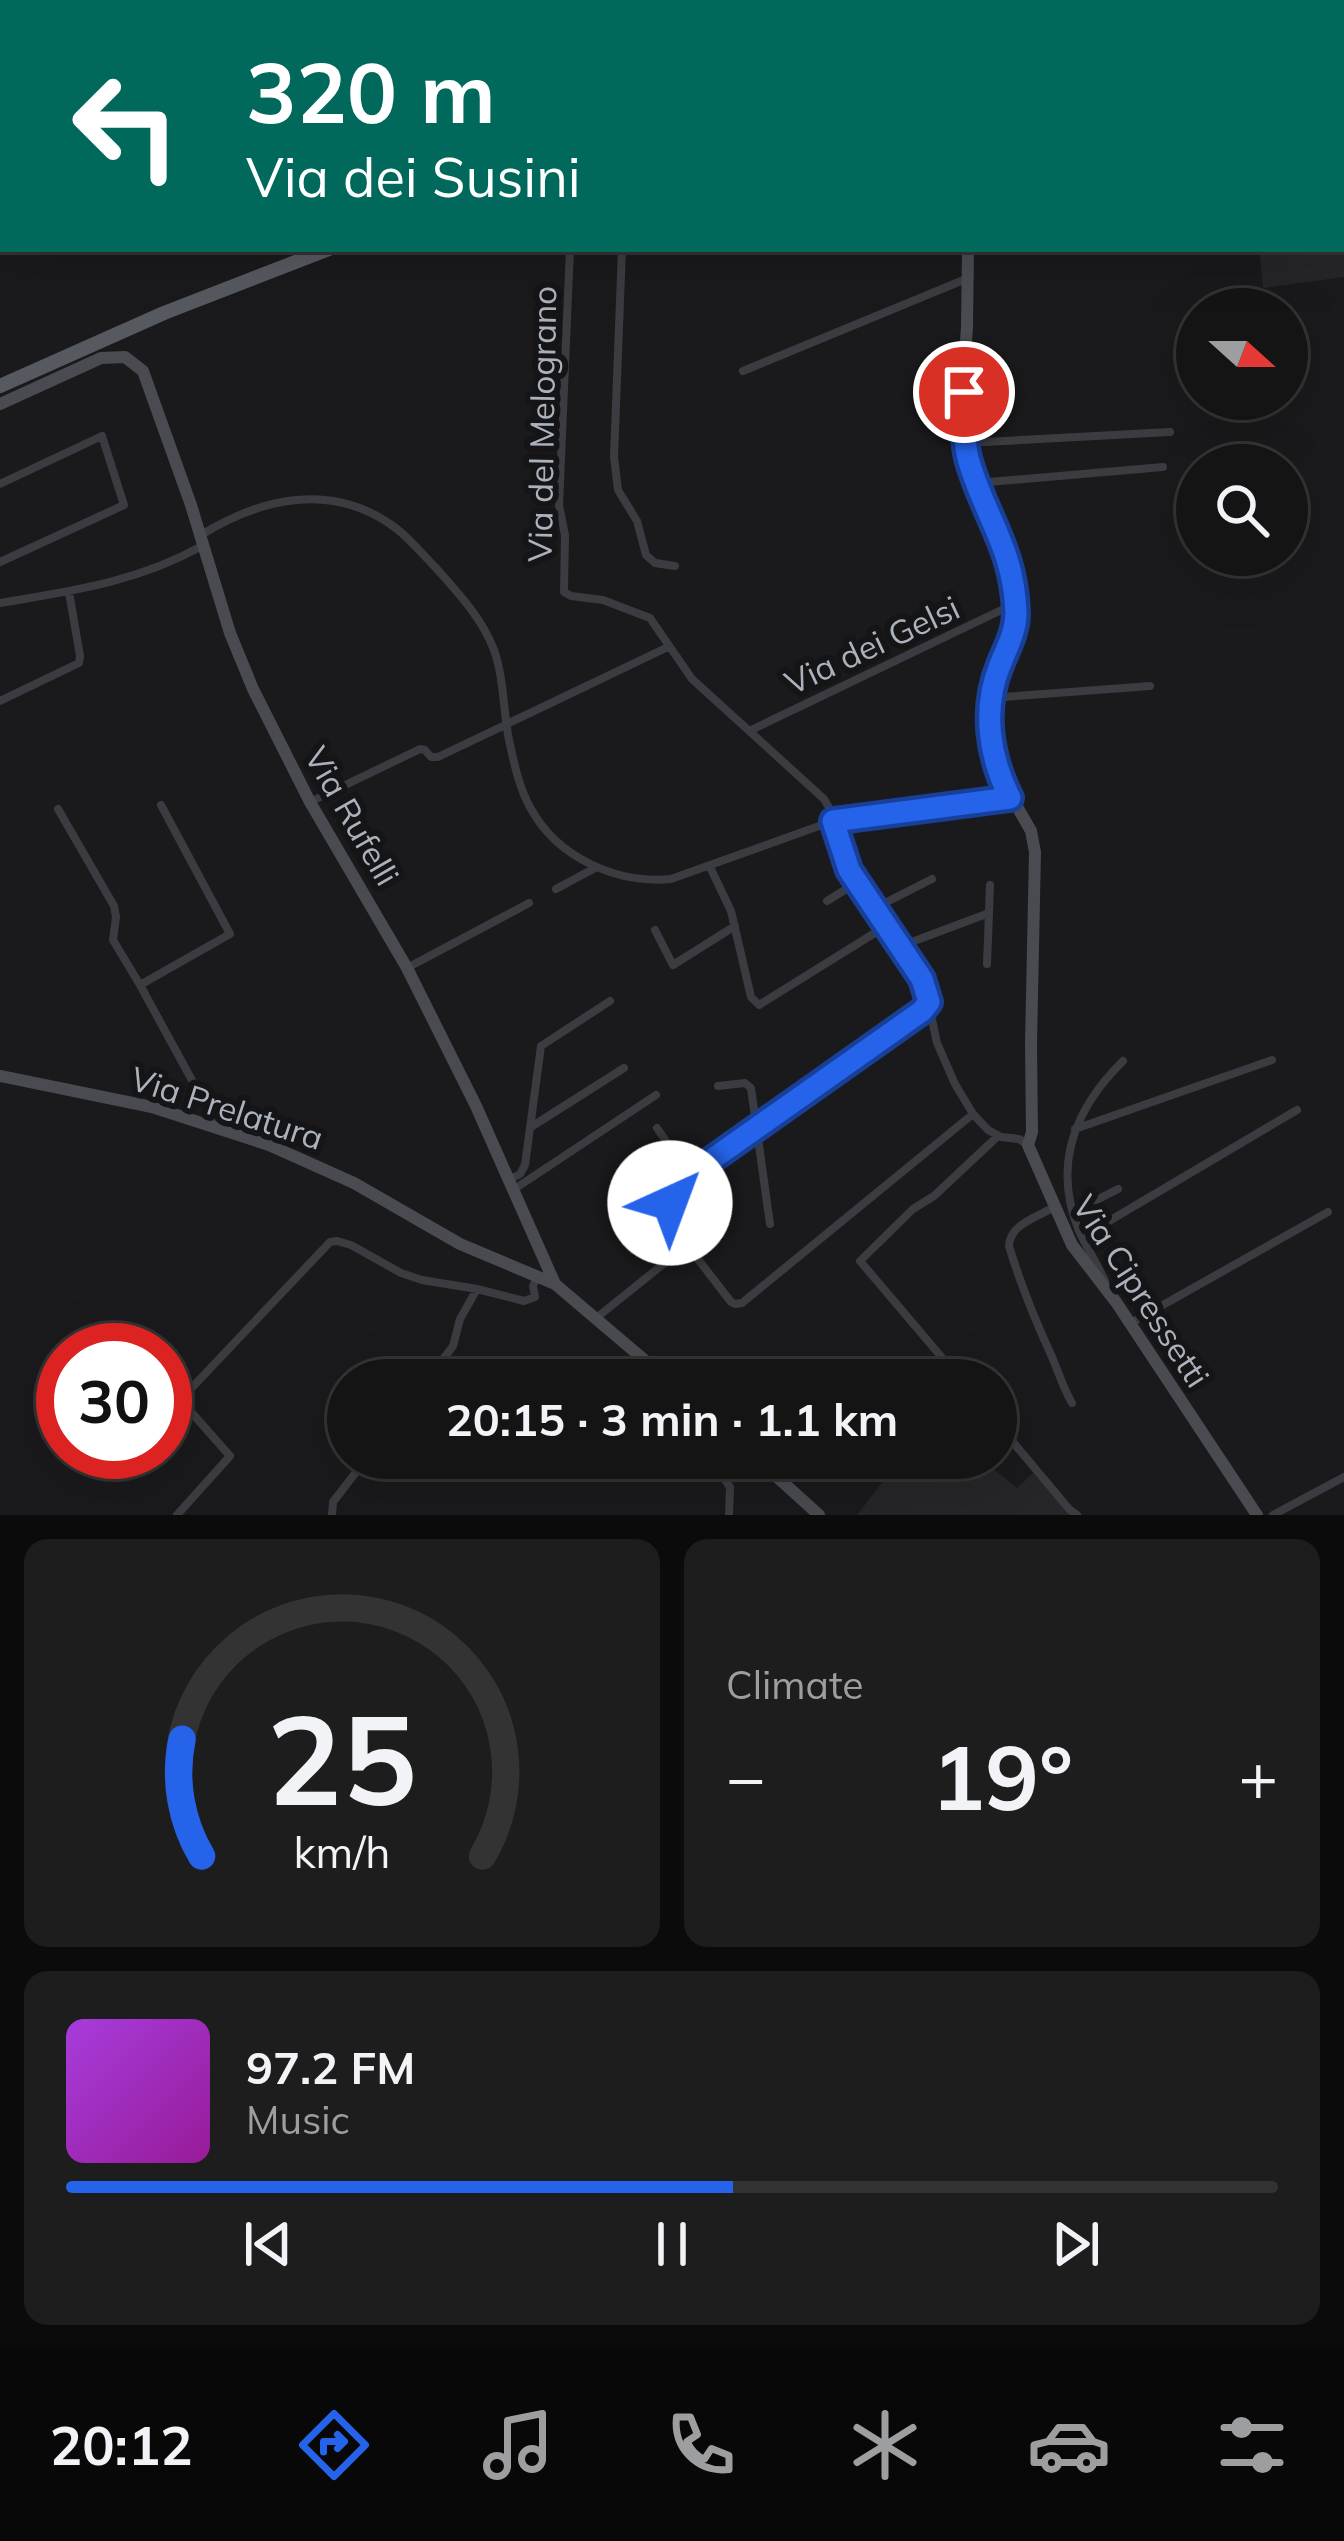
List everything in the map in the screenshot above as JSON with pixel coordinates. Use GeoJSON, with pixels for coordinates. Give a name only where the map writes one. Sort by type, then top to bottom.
{"type":"FeatureCollection","features":[{"type":"Feature","properties":{"kind":"main road"},"geometry":{"type":"LineString","coordinates":[[0,386],[164,313],[321,252]]}},
{"type":"Feature","properties":{"kind":"street","name":"Via del Melograno"},"geometry":{"type":"LineString","coordinates":[[570,252],[559,505],[565,535],[564,590],[648,617],[692,679],[815,789],[827,803],[856,883],[922,979],[929,1002]]}},
{"type":"Feature","properties":{"kind":"street"},"geometry":{"type":"LineString","coordinates":[[622,252],[616,483],[638,521],[646,556],[655,563],[675,566]]}},
{"type":"Feature","properties":{"kind":"street"},"geometry":{"type":"LineString","coordinates":[[968,252],[966,443],[976,482],[1007,554],[1015,604],[1015,628],[991,698],[1150,686]]}},
{"type":"Feature","properties":{"kind":"street"},"geometry":{"type":"LineString","coordinates":[[742,371],[967,279]]}},
{"type":"Feature","properties":{"kind":"street","name":"Via Rufelli"},"geometry":{"type":"LineString","coordinates":[[0,404],[97,359],[116,356],[141,368],[242,664],[310,802],[407,968],[476,1106],[555,1284],[643,1359]]}},
{"type":"Feature","properties":{"kind":"street"},"geometry":{"type":"LineString","coordinates":[[966,443],[1170,432]]}},
{"type":"Feature","properties":{"kind":"street"},"geometry":{"type":"LineString","coordinates":[[0,484],[103,436],[124,505],[0,562]]}},
{"type":"Feature","properties":{"kind":"street"},"geometry":{"type":"LineString","coordinates":[[976,482],[1163,467]]}},
{"type":"Feature","properties":{"kind":"street"},"geometry":{"type":"LineString","coordinates":[[0,603],[118,582],[175,560],[242,513],[288,500],[343,504],[386,522],[408,539],[483,627],[498,662],[506,725],[530,808],[560,843],[596,867],[661,880],[710,867],[833,821],[1010,798]]}},
{"type":"Feature","properties":{"kind":"street"},"geometry":{"type":"LineString","coordinates":[[0,701],[79,663],[69,592]]}},
{"type":"Feature","properties":{"kind":"street","name":"Via dei Gelsi"},"geometry":{"type":"LineString","coordinates":[[749,730],[1015,604]]}},
{"type":"Feature","properties":{"kind":"street"},"geometry":{"type":"LineString","coordinates":[[310,802],[420,749],[436,758],[668,646]]}},
{"type":"Feature","properties":{"kind":"street","name":"Via Cipressetti"},"geometry":{"type":"LineString","coordinates":[[991,698],[992,755],[1010,798],[1031,831],[1035,852],[1032,1132],[1028,1145],[1076,1250],[1257,1515]]}},
{"type":"Feature","properties":{"kind":"street"},"geometry":{"type":"LineString","coordinates":[[140,985],[230,934],[161,805]]}},
{"type":"Feature","properties":{"kind":"street"},"geometry":{"type":"LineString","coordinates":[[58,808],[114,906],[113,940],[217,1126]]}},
{"type":"Feature","properties":{"kind":"street"},"geometry":{"type":"LineString","coordinates":[[556,889],[596,867]]}},
{"type":"Feature","properties":{"kind":"street"},"geometry":{"type":"LineString","coordinates":[[710,867],[735,926],[751,997],[760,1005],[886,926]]}},
{"type":"Feature","properties":{"kind":"street"},"geometry":{"type":"LineString","coordinates":[[873,909],[932,879]]}},
{"type":"Feature","properties":{"kind":"street"},"geometry":{"type":"LineString","coordinates":[[826,901],[856,883]]}},
{"type":"Feature","properties":{"kind":"street"},"geometry":{"type":"LineString","coordinates":[[987,964],[990,885]]}},
{"type":"Feature","properties":{"kind":"street"},"geometry":{"type":"LineString","coordinates":[[407,968],[529,903]]}},
{"type":"Feature","properties":{"kind":"street"},"geometry":{"type":"LineString","coordinates":[[901,946],[989,913]]}},
{"type":"Feature","properties":{"kind":"street"},"geometry":{"type":"LineString","coordinates":[[655,930],[673,964],[735,926]]}},
{"type":"Feature","properties":{"kind":"street"},"geometry":{"type":"LineString","coordinates":[[511,1185],[525,1167],[541,1046],[610,1001]]}},
{"type":"Feature","properties":{"kind":"street"},"geometry":{"type":"LineString","coordinates":[[929,1002],[945,1065],[973,1114],[998,1136],[1028,1145]]}},
{"type":"Feature","properties":{"kind":"street"},"geometry":{"type":"LineString","coordinates":[[929,1002],[676,1186],[670,1198],[675,1222],[730,1302],[742,1303],[973,1114]]}},
{"type":"Feature","properties":{"kind":"street"},"geometry":{"type":"LineString","coordinates":[[904,1023],[929,1016]]}},
{"type":"Feature","properties":{"kind":"street"},"geometry":{"type":"LineString","coordinates":[[1075,1129],[1272,1060]]}},
{"type":"Feature","properties":{"kind":"street"},"geometry":{"type":"LineString","coordinates":[[1106,1288],[1073,1212],[1068,1169],[1075,1129],[1095,1091],[1124,1061]]}},
{"type":"Feature","properties":{"kind":"street"},"geometry":{"type":"LineString","coordinates":[[530,1128],[624,1068]]}},
{"type":"Feature","properties":{"kind":"street","name":"Via Prelatura"},"geometry":{"type":"LineString","coordinates":[[0,1076],[126,1101],[217,1126],[326,1169],[452,1241],[555,1284]]}},
{"type":"Feature","properties":{"kind":"street"},"geometry":{"type":"LineString","coordinates":[[718,1086],[749,1084],[770,1223]]}},
{"type":"Feature","properties":{"kind":"street"},"geometry":{"type":"LineString","coordinates":[[511,1185],[656,1095]]}},
{"type":"Feature","properties":{"kind":"street"},"geometry":{"type":"LineString","coordinates":[[1082,1237],[1298,1110]]}},
{"type":"Feature","properties":{"kind":"street"},"geometry":{"type":"LineString","coordinates":[[657,1128],[690,1175]]}},
{"type":"Feature","properties":{"kind":"street"},"geometry":{"type":"LineString","coordinates":[[943,1359],[860,1261],[998,1136]]}},
{"type":"Feature","properties":{"kind":"street"},"geometry":{"type":"LineString","coordinates":[[1073,1212],[1118,1189]]}},
{"type":"Feature","properties":{"kind":"street"},"geometry":{"type":"LineString","coordinates":[[1054,1207],[1016,1227],[1009,1246],[1032,1318],[1072,1402]]}},
{"type":"Feature","properties":{"kind":"street"},"geometry":{"type":"LineString","coordinates":[[1130,1323],[1328,1212]]}},
{"type":"Feature","properties":{"kind":"street"},"geometry":{"type":"LineString","coordinates":[[177,1515],[230,1458],[184,1404],[184,1395],[329,1243],[351,1245],[412,1277],[513,1299],[535,1297],[532,1287],[537,1277]]}},
{"type":"Feature","properties":{"kind":"street"},"geometry":{"type":"LineString","coordinates":[[595,1319],[687,1245]]}},
{"type":"Feature","properties":{"kind":"street"},"geometry":{"type":"LineString","coordinates":[[442,1359],[477,1289]]}},
{"type":"Feature","properties":{"kind":"street"},"geometry":{"type":"LineString","coordinates":[[1017,1447],[1077,1515]]}},
{"type":"Feature","properties":{"kind":"street"},"geometry":{"type":"LineString","coordinates":[[1273,1515],[1344,1477]]}},
{"type":"Feature","properties":{"kind":"street"},"geometry":{"type":"LineString","coordinates":[[332,1515],[333,1502],[351,1479]]}},
{"type":"Feature","properties":{"kind":"street"},"geometry":{"type":"LineString","coordinates":[[724,1479],[730,1487],[729,1515]]}},
{"type":"Feature","properties":{"kind":"street"},"geometry":{"type":"LineString","coordinates":[[779,1479],[819,1515]]}},
{"type":"Feature","properties":{"kind":"shaded area"},"geometry":{"type":"Polygon","coordinates":[[[1259,252],[1344,252],[1344,277],[1263,288],[1259,252]]]}},
{"type":"Feature","properties":{"kind":"shaded area"},"geometry":{"type":"Polygon","coordinates":[[[1033,1473],[1071,1515],[857,1515],[885,1479],[1006,1479],[1017,1488],[1033,1473]]]}},
{"type":"Feature","properties":{"kind":"route"},"geometry":{"type":"LineString","coordinates":[[670,1203],[674,1190],[690,1175],[929,1002],[922,979],[849,870],[833,821],[1010,798],[993,758],[990,703],[1015,628],[1015,595],[1007,554],[969,464],[964,392]]}}]}
